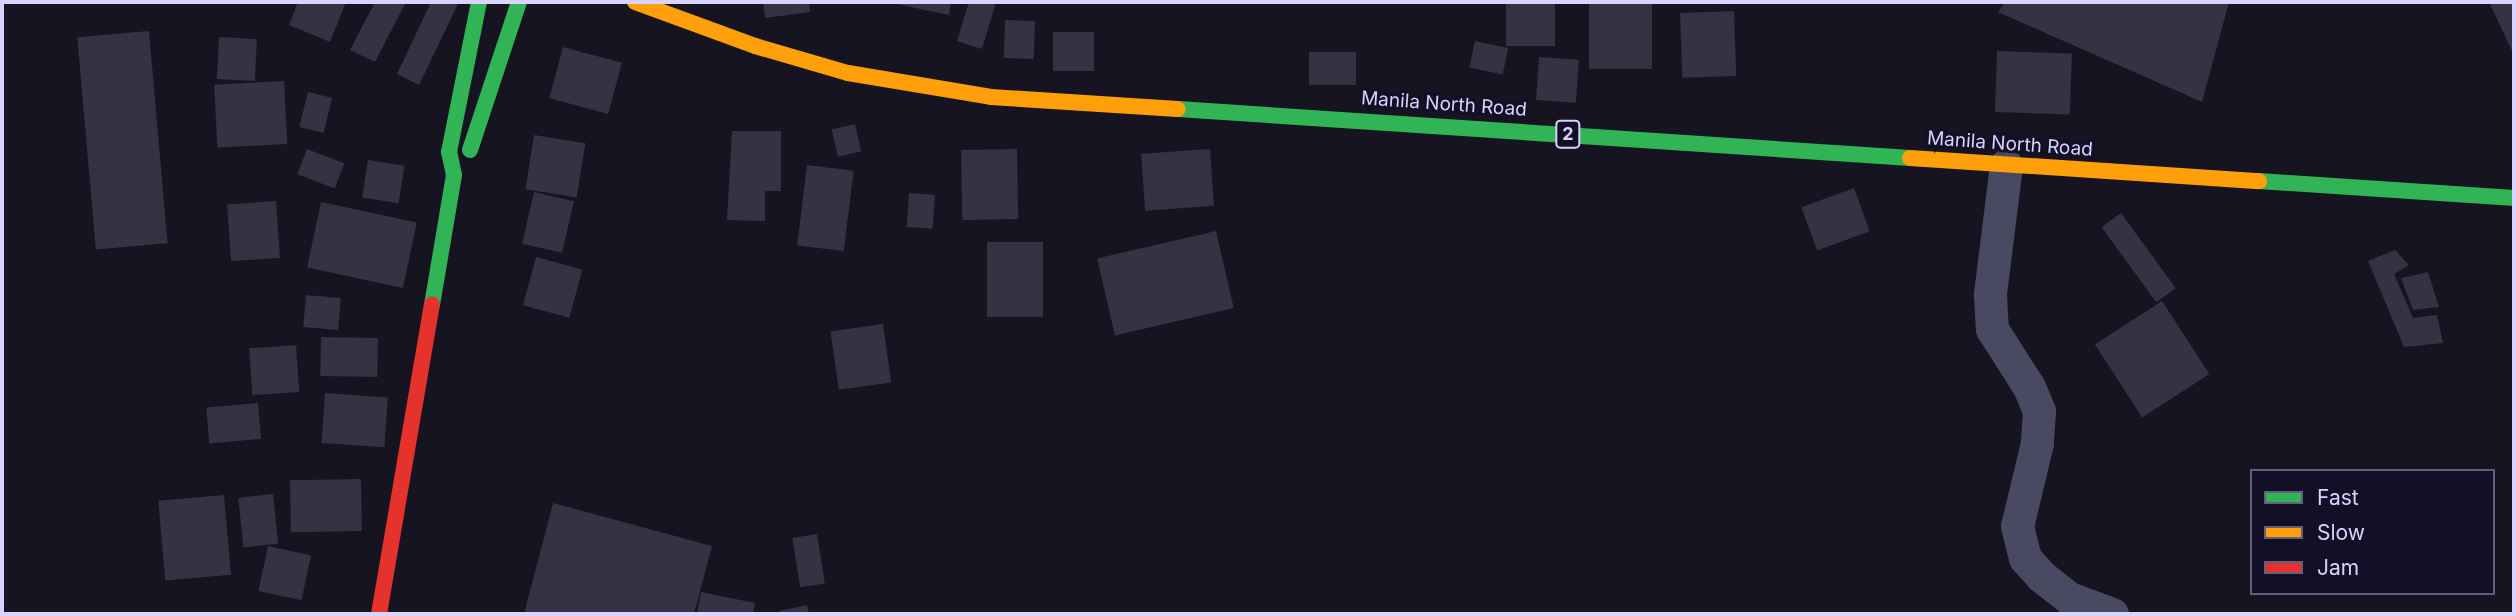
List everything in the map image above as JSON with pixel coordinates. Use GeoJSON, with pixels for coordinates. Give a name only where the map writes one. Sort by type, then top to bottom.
{"type":"FeatureCollection","features":[{"type":"Feature","properties":{"kind":"main road"},"geometry":{"type":"LineString","coordinates":[[379,614],[454,175],[449,152],[478,2]]}},
{"type":"Feature","properties":{"kind":"main road"},"geometry":{"type":"LineString","coordinates":[[454,175],[468,156],[519,2]]}},
{"type":"Feature","properties":{"kind":"main road","name":"Manila North Road"},"geometry":{"type":"LineString","coordinates":[[635,2],[755,46],[848,73],[991,97],[2514,198]]}},
{"type":"Feature","properties":{"kind":"street"},"geometry":{"type":"LineString","coordinates":[[2006,165],[1990,294],[1992,329],[2029,387],[2039,411],[2037,443],[2017,526],[2025,558],[2040,576],[2069,598],[2112,614]]}},
{"type":"Feature","properties":{"kind":"building"},"geometry":{"type":"Polygon","coordinates":[[[298,2],[346,2],[330,42],[289,25],[298,2]]]}},
{"type":"Feature","properties":{"kind":"building"},"geometry":{"type":"Polygon","coordinates":[[[375,2],[406,2],[375,62],[350,50],[375,2]]]}},
{"type":"Feature","properties":{"kind":"building"},"geometry":{"type":"Polygon","coordinates":[[[431,2],[459,2],[419,85],[397,74],[431,2]]]}},
{"type":"Feature","properties":{"kind":"building"},"geometry":{"type":"Polygon","coordinates":[[[763,2],[809,2],[810,12],[765,18],[763,2]]]}},
{"type":"Feature","properties":{"kind":"building"},"geometry":{"type":"Polygon","coordinates":[[[887,2],[951,2],[949,15],[887,2]]]}},
{"type":"Feature","properties":{"kind":"building"},"geometry":{"type":"Polygon","coordinates":[[[969,2],[996,2],[982,49],[957,41],[969,2]]]}},
{"type":"Feature","properties":{"kind":"building"},"geometry":{"type":"Polygon","coordinates":[[[1506,2],[1555,2],[1555,46],[1506,46],[1506,2]]]}},
{"type":"Feature","properties":{"kind":"building"},"geometry":{"type":"Polygon","coordinates":[[[1589,2],[1652,2],[1652,69],[1589,69],[1589,2]]]}},
{"type":"Feature","properties":{"kind":"building"},"geometry":{"type":"Polygon","coordinates":[[[2005,2],[2229,2],[2202,102],[1998,12],[2005,2]]]}},
{"type":"Feature","properties":{"kind":"building"},"geometry":{"type":"Polygon","coordinates":[[[2489,2],[2514,2],[2514,55],[2489,2]]]}},
{"type":"Feature","properties":{"kind":"building"},"geometry":{"type":"Polygon","coordinates":[[[1734,11],[1736,76],[1682,78],[1680,13],[1734,11]]]}},
{"type":"Feature","properties":{"kind":"building"},"geometry":{"type":"Polygon","coordinates":[[[1005,20],[1035,21],[1034,59],[1004,58],[1005,20]]]}},
{"type":"Feature","properties":{"kind":"building"},"geometry":{"type":"Polygon","coordinates":[[[149,31],[168,243],[96,249],[77,37],[149,31]]]}},
{"type":"Feature","properties":{"kind":"building"},"geometry":{"type":"Polygon","coordinates":[[[1053,32],[1094,32],[1094,71],[1053,71],[1053,32]]]}},
{"type":"Feature","properties":{"kind":"building"},"geometry":{"type":"Polygon","coordinates":[[[219,37],[257,39],[255,81],[217,79],[219,37]]]}},
{"type":"Feature","properties":{"kind":"building"},"geometry":{"type":"Polygon","coordinates":[[[1475,41],[1508,48],[1503,74],[1469,67],[1475,41]]]}},
{"type":"Feature","properties":{"kind":"building"},"geometry":{"type":"Polygon","coordinates":[[[563,47],[622,63],[608,114],[549,98],[563,47]]]}},
{"type":"Feature","properties":{"kind":"building"},"geometry":{"type":"Polygon","coordinates":[[[1997,51],[2072,54],[2070,115],[1995,112],[1997,51]]]}},
{"type":"Feature","properties":{"kind":"building"},"geometry":{"type":"Polygon","coordinates":[[[1309,52],[1356,52],[1356,85],[1309,85],[1309,52]]]}},
{"type":"Feature","properties":{"kind":"building"},"geometry":{"type":"Polygon","coordinates":[[[1539,57],[1579,60],[1576,103],[1536,100],[1539,57]]]}},
{"type":"Feature","properties":{"kind":"building"},"geometry":{"type":"Polygon","coordinates":[[[284,81],[287,144],[217,148],[214,85],[284,81]]]}},
{"type":"Feature","properties":{"kind":"building"},"geometry":{"type":"Polygon","coordinates":[[[308,92],[332,98],[324,133],[299,127],[308,92]]]}},
{"type":"Feature","properties":{"kind":"building"},"geometry":{"type":"Polygon","coordinates":[[[855,124],[861,151],[838,157],[832,129],[855,124]]]}},
{"type":"Feature","properties":{"kind":"building"},"geometry":{"type":"Polygon","coordinates":[[[732,131],[781,131],[781,191],[765,191],[765,221],[727,220],[732,131]]]}},
{"type":"Feature","properties":{"kind":"building"},"geometry":{"type":"Polygon","coordinates":[[[534,135],[585,143],[577,197],[525,189],[534,135]]]}},
{"type":"Feature","properties":{"kind":"building"},"geometry":{"type":"Polygon","coordinates":[[[307,149],[344,163],[335,189],[297,174],[307,149]]]}},
{"type":"Feature","properties":{"kind":"building"},"geometry":{"type":"Polygon","coordinates":[[[1017,149],[1018,219],[962,220],[961,150],[1017,149]]]}},
{"type":"Feature","properties":{"kind":"building"},"geometry":{"type":"Polygon","coordinates":[[[1210,149],[1214,206],[1145,211],[1141,154],[1210,149]]]}},
{"type":"Feature","properties":{"kind":"building"},"geometry":{"type":"Polygon","coordinates":[[[368,160],[405,166],[399,203],[362,198],[368,160]]]}},
{"type":"Feature","properties":{"kind":"building"},"geometry":{"type":"Polygon","coordinates":[[[807,165],[854,171],[844,251],[797,245],[807,165]]]}},
{"type":"Feature","properties":{"kind":"building"},"geometry":{"type":"Polygon","coordinates":[[[1854,188],[1870,231],[1817,250],[1801,207],[1854,188]]]}},
{"type":"Feature","properties":{"kind":"building"},"geometry":{"type":"Polygon","coordinates":[[[534,192],[574,201],[562,253],[522,244],[534,192]]]}},
{"type":"Feature","properties":{"kind":"building"},"geometry":{"type":"Polygon","coordinates":[[[909,193],[935,195],[933,229],[907,227],[909,193]]]}},
{"type":"Feature","properties":{"kind":"building"},"geometry":{"type":"Polygon","coordinates":[[[276,201],[280,258],[231,261],[227,204],[276,201]]]}},
{"type":"Feature","properties":{"kind":"building"},"geometry":{"type":"Polygon","coordinates":[[[321,202],[417,222],[403,288],[307,268],[321,202]]]}},
{"type":"Feature","properties":{"kind":"building"},"geometry":{"type":"Polygon","coordinates":[[[2121,213],[2176,288],[2156,302],[2102,227],[2121,213]]]}},
{"type":"Feature","properties":{"kind":"building"},"geometry":{"type":"Polygon","coordinates":[[[1216,231],[1234,308],[1115,335],[1097,258],[1216,231]]]}},
{"type":"Feature","properties":{"kind":"building"},"geometry":{"type":"Polygon","coordinates":[[[987,242],[1043,242],[1043,317],[987,317],[987,242]]]}},
{"type":"Feature","properties":{"kind":"building"},"geometry":{"type":"Polygon","coordinates":[[[2395,250],[2409,265],[2394,274],[2413,318],[2437,315],[2443,343],[2404,347],[2368,261],[2395,250]]]}},
{"type":"Feature","properties":{"kind":"building"},"geometry":{"type":"Polygon","coordinates":[[[536,257],[582,269],[569,318],[523,305],[536,257]]]}},
{"type":"Feature","properties":{"kind":"building"},"geometry":{"type":"Polygon","coordinates":[[[2428,272],[2439,307],[2413,310],[2401,278],[2428,272]]]}},
{"type":"Feature","properties":{"kind":"building"},"geometry":{"type":"Polygon","coordinates":[[[306,295],[341,298],[338,330],[303,327],[306,295]]]}},
{"type":"Feature","properties":{"kind":"building"},"geometry":{"type":"Polygon","coordinates":[[[2162,301],[2209,374],[2142,418],[2095,345],[2162,301]]]}},
{"type":"Feature","properties":{"kind":"building"},"geometry":{"type":"Polygon","coordinates":[[[883,324],[891,382],[839,390],[831,331],[883,324]]]}},
{"type":"Feature","properties":{"kind":"building"},"geometry":{"type":"Polygon","coordinates":[[[321,337],[378,338],[377,377],[320,376],[321,337]]]}},
{"type":"Feature","properties":{"kind":"building"},"geometry":{"type":"Polygon","coordinates":[[[296,345],[299,392],[252,395],[249,348],[296,345]]]}},
{"type":"Feature","properties":{"kind":"building"},"geometry":{"type":"Polygon","coordinates":[[[325,393],[388,397],[384,447],[322,443],[325,393]]]}},
{"type":"Feature","properties":{"kind":"building"},"geometry":{"type":"Polygon","coordinates":[[[258,403],[261,439],[209,443],[206,408],[258,403]]]}},
{"type":"Feature","properties":{"kind":"building"},"geometry":{"type":"Polygon","coordinates":[[[361,479],[362,531],[291,532],[290,480],[361,479]]]}},
{"type":"Feature","properties":{"kind":"building"},"geometry":{"type":"Polygon","coordinates":[[[273,494],[278,544],[243,547],[238,498],[273,494]]]}},
{"type":"Feature","properties":{"kind":"building"},"geometry":{"type":"Polygon","coordinates":[[[224,495],[231,575],[165,580],[158,501],[224,495]]]}},
{"type":"Feature","properties":{"kind":"building"},"geometry":{"type":"Polygon","coordinates":[[[553,503],[712,546],[694,614],[524,614],[553,503]]]}},
{"type":"Feature","properties":{"kind":"building"},"geometry":{"type":"Polygon","coordinates":[[[817,534],[825,583],[800,587],[792,538],[817,534]]]}},
{"type":"Feature","properties":{"kind":"building"},"geometry":{"type":"Polygon","coordinates":[[[268,546],[311,555],[301,600],[258,591],[268,546]]]}},
{"type":"Feature","properties":{"kind":"building"},"geometry":{"type":"Polygon","coordinates":[[[701,592],[755,603],[753,614],[697,614],[701,592]]]}},
{"type":"Feature","properties":{"kind":"building"},"geometry":{"type":"Polygon","coordinates":[[[807,605],[809,614],[780,614],[779,611],[807,605]]]}},
{"type":"Feature","properties":{"kind":"traffic: fast"},"geometry":{"type":"LineString","coordinates":[[432,305],[454,175],[449,152],[479,2]]}},
{"type":"Feature","properties":{"kind":"traffic: fast"},"geometry":{"type":"LineString","coordinates":[[470,150],[519,2]]}},
{"type":"Feature","properties":{"kind":"traffic: fast"},"geometry":{"type":"LineString","coordinates":[[1178,109],[1910,158]]}},
{"type":"Feature","properties":{"kind":"traffic: fast"},"geometry":{"type":"LineString","coordinates":[[2259,181],[2514,198]]}},
{"type":"Feature","properties":{"kind":"traffic: slow"},"geometry":{"type":"LineString","coordinates":[[635,2],[755,46],[848,73],[991,97],[1178,109]]}},
{"type":"Feature","properties":{"kind":"traffic: slow"},"geometry":{"type":"LineString","coordinates":[[1910,158],[2259,181]]}},
{"type":"Feature","properties":{"kind":"traffic: jam"},"geometry":{"type":"LineString","coordinates":[[379,614],[432,305]]}}]}
